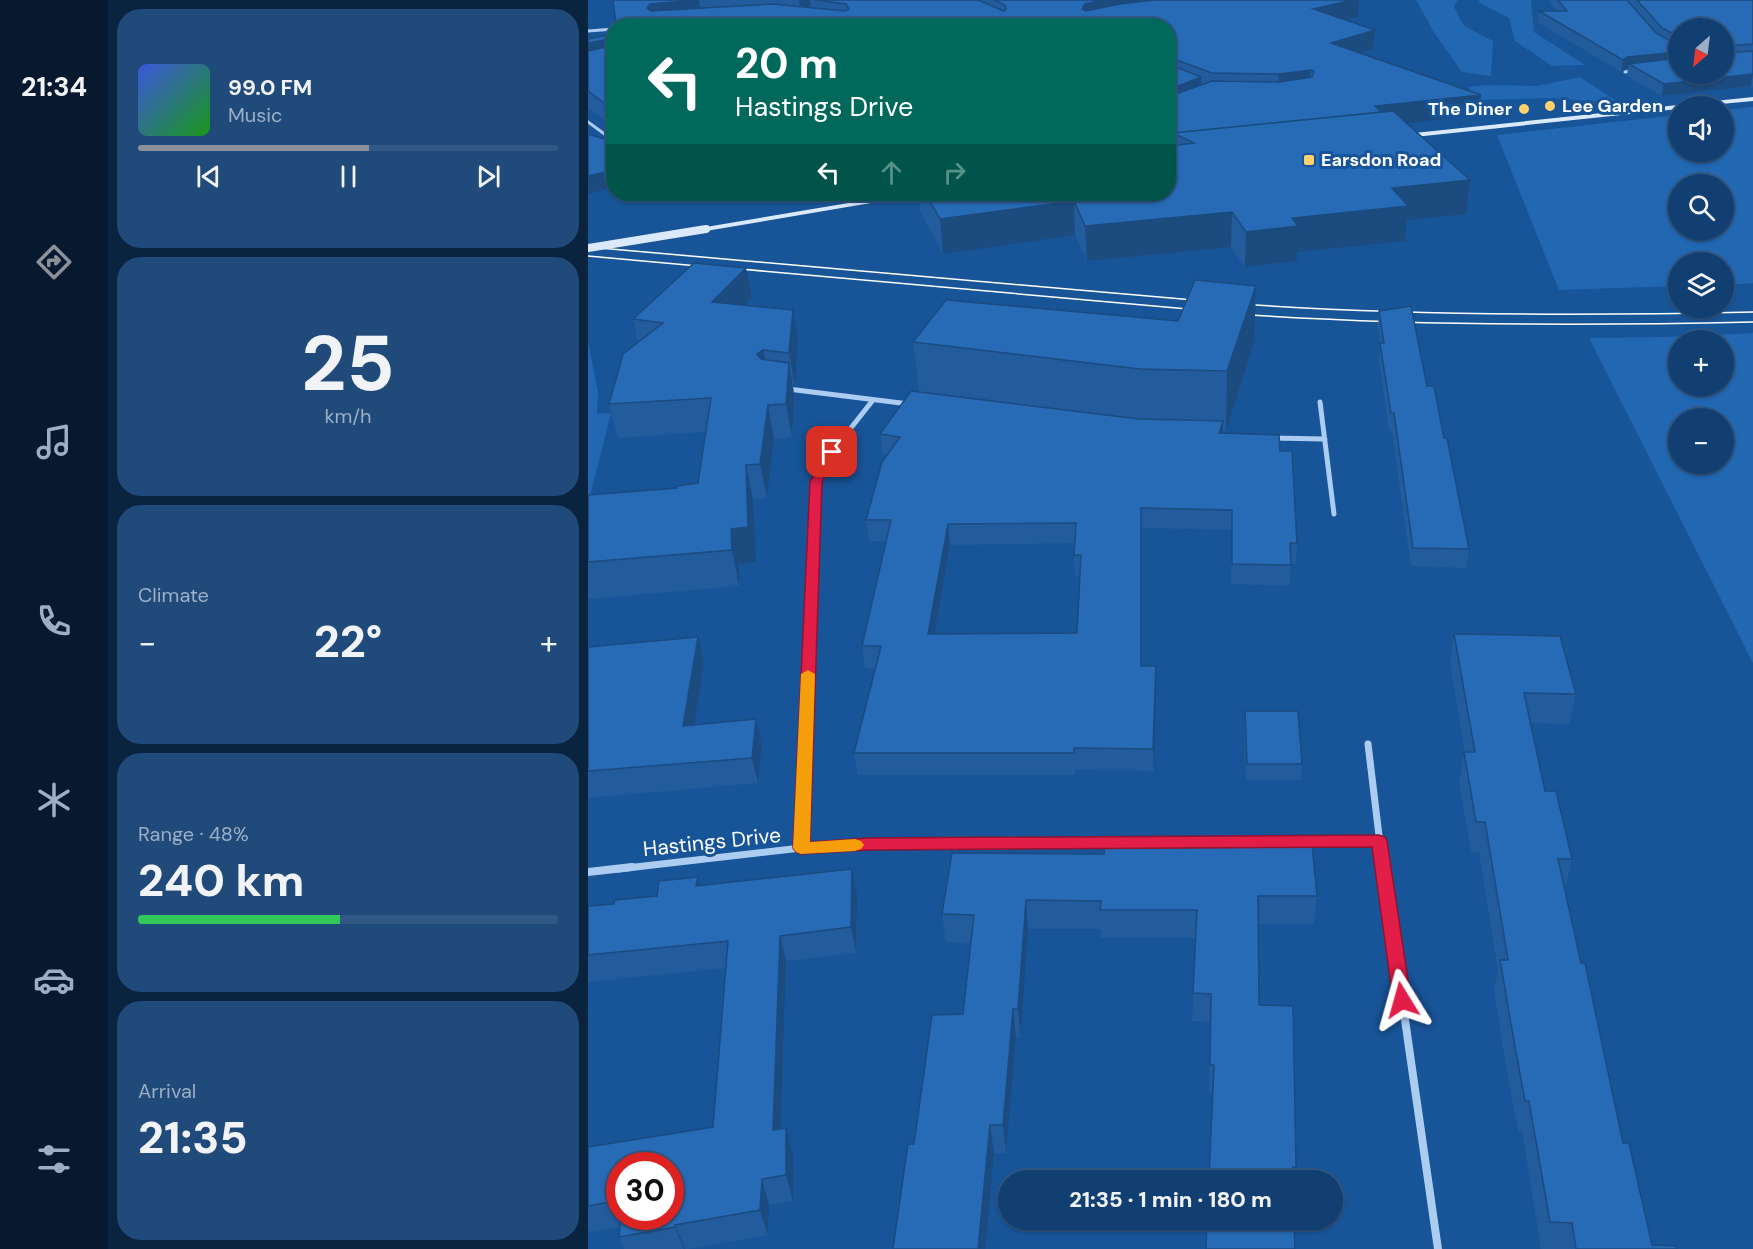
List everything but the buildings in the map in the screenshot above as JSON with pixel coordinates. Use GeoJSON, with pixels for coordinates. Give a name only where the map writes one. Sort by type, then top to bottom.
{"type":"FeatureCollection","features":[{"type":"Feature","properties":{"kind":"street"},"geometry":{"type":"LineString","coordinates":[[588,31],[606,30]]}},
{"type":"Feature","properties":{"kind":"street"},"geometry":{"type":"LineString","coordinates":[[1625,72],[1646,69]]}},
{"type":"Feature","properties":{"kind":"street"},"geometry":{"type":"LineString","coordinates":[[1734,101],[1753,99]]}},
{"type":"Feature","properties":{"kind":"street"},"geometry":{"type":"LineString","coordinates":[[1400,137],[1668,108]]}},
{"type":"Feature","properties":{"kind":"street"},"geometry":{"type":"LineString","coordinates":[[588,122],[606,135]]}},
{"type":"Feature","properties":{"kind":"street"},"geometry":{"type":"LineString","coordinates":[[588,248],[871,201]]}},
{"type":"Feature","properties":{"kind":"street"},"geometry":{"type":"LineString","coordinates":[[779,388],[920,406]]}},
{"type":"Feature","properties":{"kind":"street"},"geometry":{"type":"LineString","coordinates":[[801,848],[816,482],[832,452],[873,400]]}},
{"type":"Feature","properties":{"kind":"street"},"geometry":{"type":"LineString","coordinates":[[1320,402],[1334,514]]}},
{"type":"Feature","properties":{"kind":"street"},"geometry":{"type":"LineString","coordinates":[[1269,438],[1324,439]]}},
{"type":"Feature","properties":{"kind":"street"},"geometry":{"type":"LineString","coordinates":[[1368,744],[1379,841],[1438,1249]]}},
{"type":"Feature","properties":{"kind":"street","name":"Hastings Drive"},"geometry":{"type":"LineString","coordinates":[[588,872],[801,848],[880,844],[1379,841]]}},
{"type":"Feature","properties":{"kind":"shaded area"},"geometry":{"type":"Polygon","coordinates":[[[1416,0],[1458,0],[1454,7],[1464,26],[1493,41],[1491,76],[1462,72],[1435,34],[1416,0]]]}},
{"type":"Feature","properties":{"kind":"shaded area"},"geometry":{"type":"Polygon","coordinates":[[[1480,0],[1531,0],[1534,32],[1585,65],[1552,66],[1515,41],[1509,18],[1478,2],[1480,0]]]}},
{"type":"Feature","properties":{"kind":"shaded area"},"geometry":{"type":"Polygon","coordinates":[[[1580,77],[1621,104],[1554,98],[1479,100],[1468,87],[1537,86],[1580,77]]]}},
{"type":"Feature","properties":{"kind":"shaded area"},"geometry":{"type":"Polygon","coordinates":[[[1753,107],[1753,283],[1734,284],[1734,252],[1668,252],[1668,286],[1559,290],[1497,135],[1668,116],[1668,162],[1734,162],[1734,109],[1753,107]]]}},
{"type":"Feature","properties":{"kind":"shaded area"},"geometry":{"type":"Polygon","coordinates":[[[1753,333],[1753,663],[1589,338],[1668,337],[1668,396],[1734,396],[1734,334],[1753,333]]]}},
{"type":"Feature","properties":{"kind":"shaded area"},"geometry":{"type":"Polygon","coordinates":[[[588,341],[598,392],[597,414],[611,413],[588,504],[588,341]]]}},
{"type":"Feature","properties":{"kind":"tram line"},"geometry":{"type":"LineString","coordinates":[[588,247],[1205,301]]}},
{"type":"Feature","properties":{"kind":"tram line"},"geometry":{"type":"LineString","coordinates":[[588,256],[709,267]]}},
{"type":"Feature","properties":{"kind":"tram line"},"geometry":{"type":"LineString","coordinates":[[729,268],[1199,310]]}},
{"type":"Feature","properties":{"kind":"tram line"},"geometry":{"type":"LineString","coordinates":[[1240,304],[1368,311],[1496,314],[1753,312]]}},
{"type":"Feature","properties":{"kind":"tram line"},"geometry":{"type":"LineString","coordinates":[[1237,314],[1366,321],[1495,324],[1753,322]]}},
{"type":"Feature","properties":{"kind":"slow traffic"},"geometry":{"type":"LineString","coordinates":[[808,674],[801,848],[855,845]]}},
{"type":"Feature","properties":{"kind":"place","name":"Lee Garden"},"geometry":{"type":"Point","coordinates":[1550,106]}},
{"type":"Feature","properties":{"kind":"place","name":"The Diner"},"geometry":{"type":"Point","coordinates":[1524,109]}},
{"type":"Feature","properties":{"kind":"place","name":"Earsdon Road"},"geometry":{"type":"Point","coordinates":[1309,160]}},
{"type":"Feature","properties":{"kind":"route"},"geometry":{"type":"LineString","coordinates":[[832,452],[816,482],[801,848],[868,844],[1379,841],[1402,1000]]}}]}
